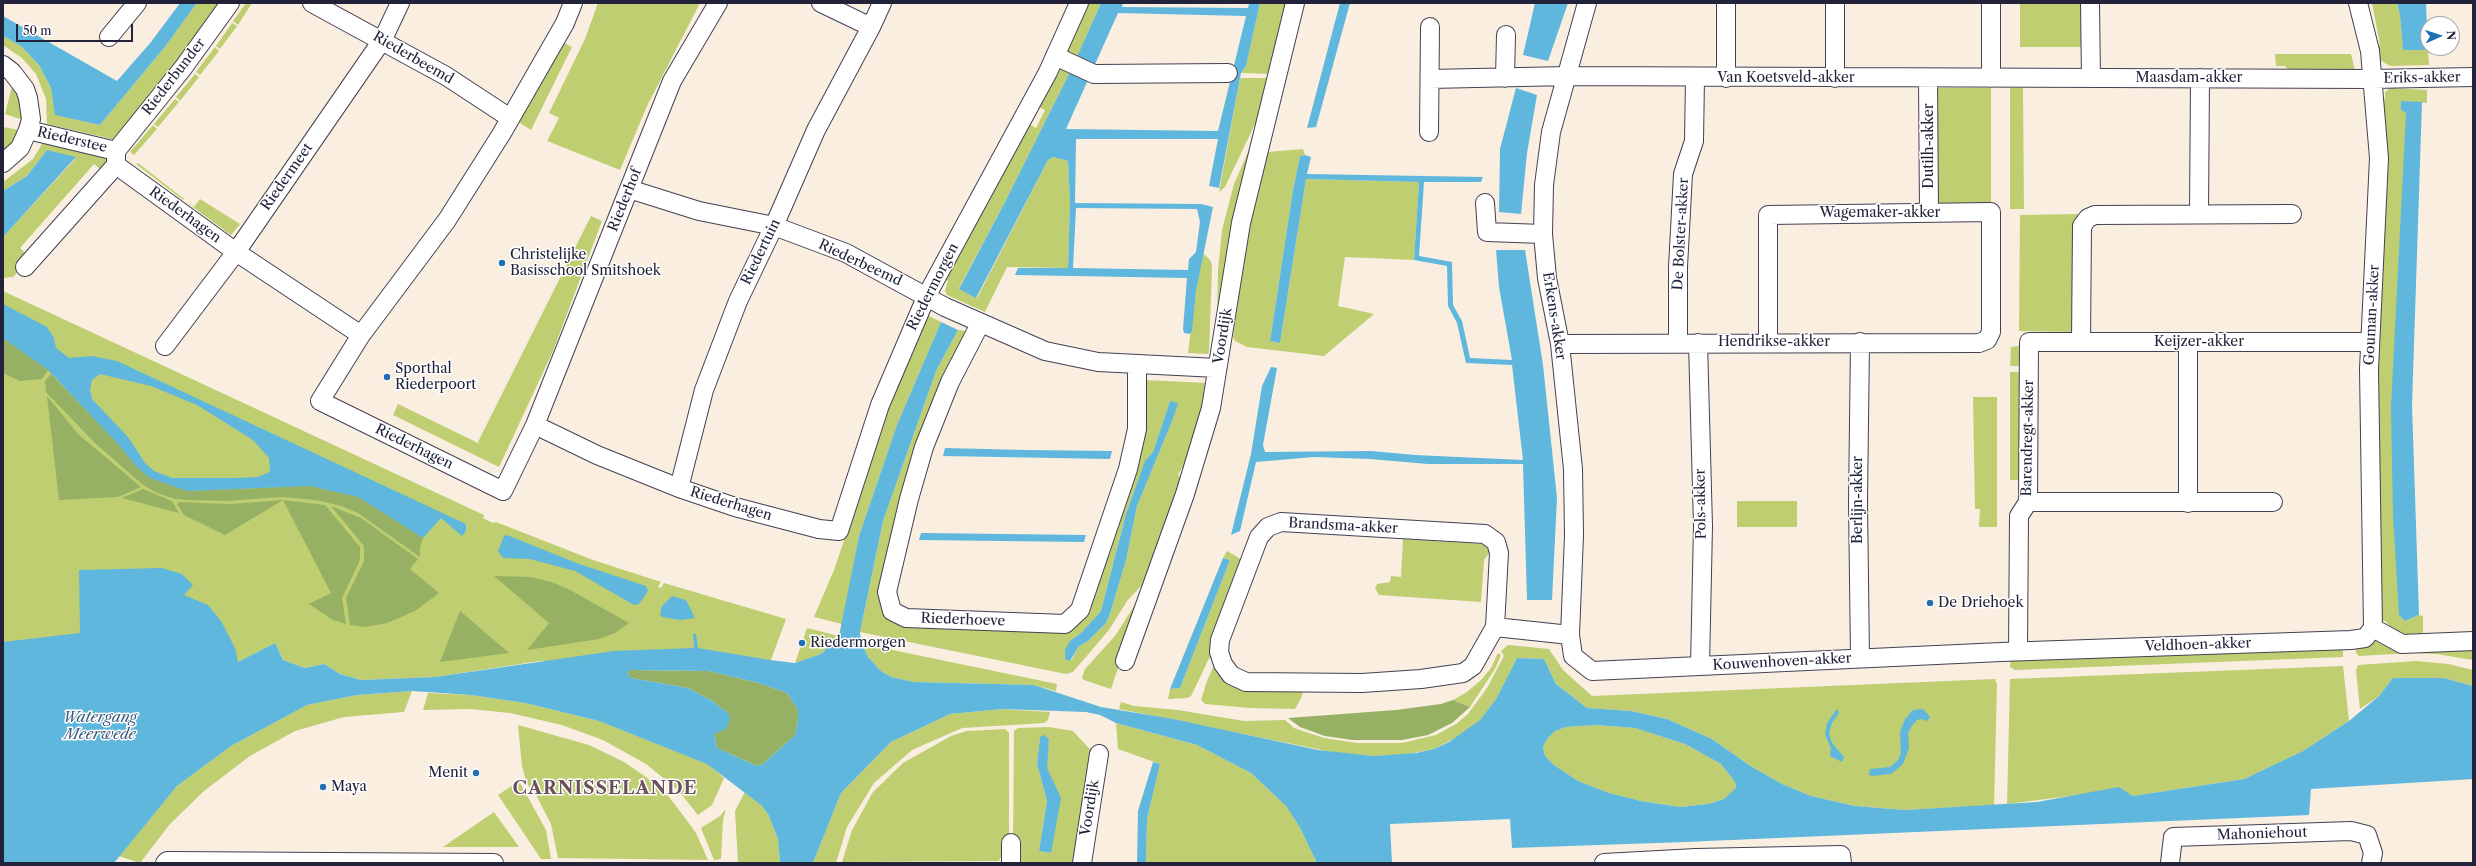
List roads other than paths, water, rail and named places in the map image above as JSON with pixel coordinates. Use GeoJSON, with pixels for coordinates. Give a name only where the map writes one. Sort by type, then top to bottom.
{"type":"FeatureCollection","features":[{"type":"Feature","properties":{"kind":"street","name":"Riederbunder"},"geometry":{"type":"LineString","coordinates":[[25,267],[116,158],[230,3]]}},
{"type":"Feature","properties":{"kind":"street","name":"Riederbeemd"},"geometry":{"type":"LineString","coordinates":[[312,3],[383,40],[446,76],[510,118]]}},
{"type":"Feature","properties":{"kind":"street","name":"Riedermeet"},"geometry":{"type":"LineString","coordinates":[[165,346],[236,252],[383,40],[400,3]]}},
{"type":"Feature","properties":{"kind":"street"},"geometry":{"type":"LineString","coordinates":[[361,335],[447,220],[510,118],[564,23],[573,3]]}},
{"type":"Feature","properties":{"kind":"street","name":"Riederhof"},"geometry":{"type":"LineString","coordinates":[[535,425],[672,81],[718,3]]}},
{"type":"Feature","properties":{"kind":"street"},"geometry":{"type":"LineString","coordinates":[[821,3],[871,27]]}},
{"type":"Feature","properties":{"kind":"street","name":"Riedertuin"},"geometry":{"type":"LineString","coordinates":[[679,488],[704,390],[738,301],[774,226],[816,130],[871,27],[882,3]]}},
{"type":"Feature","properties":{"kind":"street","name":"Riedermorgen"},"geometry":{"type":"LineString","coordinates":[[839,531],[880,405],[927,295],[1061,59],[1079,3]]}},
{"type":"Feature","properties":{"kind":"street","name":"Voordijk"},"geometry":{"type":"LineString","coordinates":[[1125,661],[1185,494],[1211,408],[1241,223],[1295,3]]}},
{"type":"Feature","properties":{"kind":"street","name":"Erkens-akker"},"geometry":{"type":"LineString","coordinates":[[1570,634],[1574,535],[1573,469],[1560,344],[1547,278],[1543,234],[1544,186],[1551,132],[1587,3]]}},
{"type":"Feature","properties":{"kind":"street"},"geometry":{"type":"LineString","coordinates":[[1726,3],[1726,78]]}},
{"type":"Feature","properties":{"kind":"street"},"geometry":{"type":"LineString","coordinates":[[1835,3],[1835,78]]}},
{"type":"Feature","properties":{"kind":"street"},"geometry":{"type":"LineString","coordinates":[[1991,3],[1998,78]]}},
{"type":"Feature","properties":{"kind":"street"},"geometry":{"type":"LineString","coordinates":[[2090,3],[2091,78]]}},
{"type":"Feature","properties":{"kind":"street","name":"Gouman-akker"},"geometry":{"type":"LineString","coordinates":[[2358,3],[2370,51],[2379,158],[2370,342],[2373,628]]}},
{"type":"Feature","properties":{"kind":"street"},"geometry":{"type":"LineString","coordinates":[[109,37],[130,5]]}},
{"type":"Feature","properties":{"kind":"street"},"geometry":{"type":"LineString","coordinates":[[1429,132],[1430,27]]}},
{"type":"Feature","properties":{"kind":"street"},"geometry":{"type":"LineString","coordinates":[[1505,78],[1506,35]]}},
{"type":"Feature","properties":{"kind":"street"},"geometry":{"type":"LineString","coordinates":[[1061,59],[1094,74],[1228,73]]}},
{"type":"Feature","properties":{"kind":"street","name":"Riederstee"},"geometry":{"type":"LineString","coordinates":[[3,65],[19,80],[28,98],[30,119],[28,130],[20,148],[3,164]]}},
{"type":"Feature","properties":{"kind":"street","name":"Van Koetsveld-akker"},"geometry":{"type":"LineString","coordinates":[[1430,79],[1567,76],[1695,78],[1998,78]]}},
{"type":"Feature","properties":{"kind":"street","name":"Eriks-akker"},"geometry":{"type":"LineString","coordinates":[[2372,80],[2473,77]]}},
{"type":"Feature","properties":{"kind":"street","name":"De Bolster-akker"},"geometry":{"type":"LineString","coordinates":[[1678,343],[1678,267],[1683,174],[1694,141],[1695,78]]}},
{"type":"Feature","properties":{"kind":"street","name":"Dutilh-akker"},"geometry":{"type":"LineString","coordinates":[[1928,78],[1929,213]]}},
{"type":"Feature","properties":{"kind":"street","name":"Maasdam-akker"},"geometry":{"type":"LineString","coordinates":[[1998,78],[2372,80]]}},
{"type":"Feature","properties":{"kind":"street"},"geometry":{"type":"LineString","coordinates":[[2200,78],[2200,214]]}},
{"type":"Feature","properties":{"kind":"street","name":"Riederstee"},"geometry":{"type":"LineString","coordinates":[[28,130],[116,158]]}},
{"type":"Feature","properties":{"kind":"street","name":"Riederhagen"},"geometry":{"type":"LineString","coordinates":[[116,158],[236,252],[361,335],[320,401],[503,491],[535,425],[597,455],[679,488],[743,509],[819,529],[839,531]]}},
{"type":"Feature","properties":{"kind":"street","name":"Riederbeemd"},"geometry":{"type":"LineString","coordinates":[[629,189],[699,211],[774,226],[846,253],[927,295]]}},
{"type":"Feature","properties":{"kind":"street"},"geometry":{"type":"LineString","coordinates":[[1485,203],[1487,232],[1543,234]]}},
{"type":"Feature","properties":{"kind":"street","name":"Wagemaker-akker"},"geometry":{"type":"LineString","coordinates":[[1768,342],[1768,215],[1991,212],[1991,332],[1987,340]]}},
{"type":"Feature","properties":{"kind":"street"},"geometry":{"type":"LineString","coordinates":[[2082,342],[2082,226],[2088,218],[2095,215],[2292,214]]}},
{"type":"Feature","properties":{"kind":"street"},"geometry":{"type":"LineString","coordinates":[[927,295],[945,307],[980,324],[1045,351],[1098,362],[1218,368]]}},
{"type":"Feature","properties":{"kind":"street","name":"Riederhoeve"},"geometry":{"type":"LineString","coordinates":[[980,324],[944,397],[924,447],[909,499],[887,592],[892,611],[906,618],[1065,624],[1080,610],[1128,469],[1136,429],[1137,364]]}},
{"type":"Feature","properties":{"kind":"street","name":"Hendrikse-akker"},"geometry":{"type":"LineString","coordinates":[[1560,344],[1768,342],[1979,343],[1987,340]]}},
{"type":"Feature","properties":{"kind":"street","name":"Berlijn-akker"},"geometry":{"type":"LineString","coordinates":[[1860,342],[1858,502],[1860,658]]}},
{"type":"Feature","properties":{"kind":"street","name":"Keijzer-akker"},"geometry":{"type":"LineString","coordinates":[[2029,342],[2370,342]]}},
{"type":"Feature","properties":{"kind":"street","name":"Barendregt-akker"},"geometry":{"type":"LineString","coordinates":[[2018,651],[2019,516],[2028,502],[2029,342]]}},
{"type":"Feature","properties":{"kind":"street"},"geometry":{"type":"LineString","coordinates":[[2188,342],[2188,503]]}},
{"type":"Feature","properties":{"kind":"street","name":"Pols-akker"},"geometry":{"type":"LineString","coordinates":[[1698,343],[1703,526],[1700,666]]}},
{"type":"Feature","properties":{"kind":"street"},"geometry":{"type":"LineString","coordinates":[[2028,502],[2273,502]]}},
{"type":"Feature","properties":{"kind":"street","name":"Brandsma-akker"},"geometry":{"type":"LineString","coordinates":[[1281,522],[1485,534],[1496,542],[1500,553],[1495,627],[1473,666],[1463,673],[1421,680],[1362,683],[1246,682],[1231,675],[1223,664],[1219,652],[1220,640],[1258,537],[1268,527],[1281,522]]}},
{"type":"Feature","properties":{"kind":"street"},"geometry":{"type":"LineString","coordinates":[[1495,627],[1570,634]]}},
{"type":"Feature","properties":{"kind":"street"},"geometry":{"type":"LineString","coordinates":[[2373,628],[2402,644],[2473,641]]}},
{"type":"Feature","properties":{"kind":"street","name":"Veldhoen-akker"},"geometry":{"type":"LineString","coordinates":[[2018,651],[2351,640],[2365,638],[2373,628]]}},
{"type":"Feature","properties":{"kind":"street","name":"Kouwenhoven-akker"},"geometry":{"type":"LineString","coordinates":[[1570,634],[1573,656],[1592,671],[1801,663],[1860,658],[2018,651]]}},
{"type":"Feature","properties":{"kind":"street","name":"Voordijk"},"geometry":{"type":"LineString","coordinates":[[1082,863],[1087,822],[1099,754]]}},
{"type":"Feature","properties":{"kind":"street","name":"Mahoniehout"},"geometry":{"type":"LineString","coordinates":[[2170,863],[2173,837],[2351,830],[2367,835],[2373,853],[2371,863]]}},
{"type":"Feature","properties":{"kind":"street"},"geometry":{"type":"LineString","coordinates":[[1011,843],[1011,863]]}},
{"type":"Feature","properties":{"kind":"street"},"geometry":{"type":"LineString","coordinates":[[1604,863],[1697,860],[1841,859]]}},
{"type":"Feature","properties":{"kind":"street"},"geometry":{"type":"LineString","coordinates":[[166,862],[494,863]]}},
{"type":"Feature","properties":{"kind":"water"},"geometry":{"type":"Polygon","coordinates":[[[180,3],[197,3],[164,48],[100,125],[55,115],[51,88],[39,65],[21,46],[3,36],[3,16],[117,81],[151,42],[180,3]]]}},
{"type":"Feature","properties":{"kind":"water"},"geometry":{"type":"Polygon","coordinates":[[[1101,3],[1123,3],[1122,7],[1248,8],[1249,3],[1260,3],[1246,66],[1241,73],[1219,188],[1209,186],[1218,139],[1076,139],[1075,203],[1201,204],[1213,207],[1196,291],[1192,331],[1190,334],[1184,333],[1183,329],[1187,278],[1015,275],[1018,268],[1068,268],[1070,203],[1068,161],[1053,157],[1048,160],[976,298],[959,289],[1005,202],[1071,70],[1101,3]],[[1118,13],[1066,129],[1218,131],[1246,16],[1118,13]],[[1076,208],[1073,268],[1188,270],[1189,259],[1196,252],[1200,222],[1197,209],[1076,208]]]}},
{"type":"Feature","properties":{"kind":"water"},"geometry":{"type":"Polygon","coordinates":[[[1340,3],[1350,3],[1316,127],[1307,128],[1340,3]]]}},
{"type":"Feature","properties":{"kind":"water"},"geometry":{"type":"Polygon","coordinates":[[[1535,3],[1568,3],[1548,61],[1523,55],[1535,3]]]}},
{"type":"Feature","properties":{"kind":"water"},"geometry":{"type":"Polygon","coordinates":[[[2397,3],[2426,3],[2427,16],[2420,16],[2420,50],[2403,50],[2400,15],[2397,3]]]}},
{"type":"Feature","properties":{"kind":"water"},"geometry":{"type":"Polygon","coordinates":[[[1516,88],[1537,95],[1527,153],[1521,214],[1499,212],[1500,149],[1516,88]]]}},
{"type":"Feature","properties":{"kind":"water"},"geometry":{"type":"Polygon","coordinates":[[[2401,101],[2422,102],[2412,405],[2419,615],[2405,621],[2399,615],[2393,516],[2391,407],[2406,113],[2401,110],[2401,101]]]}},
{"type":"Feature","properties":{"kind":"water"},"geometry":{"type":"Polygon","coordinates":[[[47,150],[76,157],[3,237],[3,191],[27,176],[47,150]]]}},
{"type":"Feature","properties":{"kind":"water"},"geometry":{"type":"Polygon","coordinates":[[[1305,155],[1311,157],[1307,174],[1483,177],[1481,182],[1424,182],[1419,256],[1452,262],[1453,305],[1462,321],[1470,358],[1512,360],[1499,287],[1496,250],[1525,250],[1543,365],[1557,498],[1552,600],[1527,600],[1523,464],[1428,464],[1370,459],[1314,457],[1256,462],[1240,531],[1231,535],[1251,454],[1262,386],[1271,367],[1277,368],[1263,445],[1265,452],[1371,451],[1415,455],[1523,460],[1512,365],[1466,363],[1457,323],[1448,306],[1447,266],[1414,260],[1419,182],[1306,179],[1280,343],[1270,341],[1293,190],[1300,156],[1305,155]]]}},
{"type":"Feature","properties":{"kind":"water"},"geometry":{"type":"Polygon","coordinates":[[[3,304],[47,327],[54,338],[56,348],[69,358],[92,356],[117,361],[466,524],[466,531],[462,536],[441,518],[423,538],[358,497],[310,486],[187,491],[150,478],[138,468],[116,442],[48,370],[3,338],[3,304]],[[100,374],[92,380],[90,390],[92,399],[128,437],[145,463],[154,471],[172,478],[257,477],[270,472],[269,458],[253,440],[197,405],[151,386],[100,374]]]}},
{"type":"Feature","properties":{"kind":"water","name":"Watergang Meerwede"},"geometry":{"type":"Polygon","coordinates":[[[941,322],[958,330],[936,371],[883,521],[860,632],[861,642],[868,657],[881,671],[891,677],[914,682],[1034,685],[1101,707],[1173,719],[1318,750],[1374,756],[1416,753],[1434,749],[1449,742],[1480,720],[1496,699],[1517,658],[1544,659],[1556,684],[1587,708],[1631,711],[1667,719],[1712,739],[1749,765],[1782,784],[1811,796],[1855,806],[1905,810],[2037,802],[2119,787],[2133,796],[2244,779],[2303,751],[2349,721],[2379,696],[2393,678],[2444,678],[2473,686],[2473,779],[2311,789],[2309,815],[1685,842],[1512,848],[1510,819],[1390,824],[1392,863],[1317,863],[1299,826],[1286,806],[1251,773],[1197,745],[1116,723],[1100,715],[1086,712],[1002,709],[950,714],[891,742],[841,793],[813,863],[780,863],[778,839],[768,814],[761,805],[707,764],[599,721],[525,703],[471,695],[412,691],[357,695],[307,705],[231,746],[177,786],[114,863],[3,863],[3,642],[80,633],[79,570],[162,568],[182,574],[193,585],[184,595],[208,605],[221,621],[235,648],[238,662],[275,643],[283,660],[305,668],[324,664],[340,674],[361,680],[435,677],[614,651],[694,648],[693,634],[696,634],[698,648],[795,663],[821,654],[839,636],[859,536],[897,425],[941,322]],[[630,670],[627,673],[631,678],[688,688],[712,701],[728,713],[730,719],[726,729],[714,734],[717,748],[757,766],[763,764],[795,735],[798,710],[787,693],[759,683],[709,671],[630,670]],[[1596,725],[1566,727],[1555,731],[1547,739],[1543,747],[1545,756],[1554,765],[1578,781],[1609,793],[1641,801],[1680,807],[1708,804],[1724,799],[1736,788],[1735,782],[1721,764],[1685,744],[1635,728],[1596,725]]]}},
{"type":"Feature","properties":{"kind":"water"},"geometry":{"type":"Polygon","coordinates":[[[1170,401],[1178,403],[1173,419],[1137,506],[1126,560],[1110,614],[1106,623],[1088,641],[1079,646],[1070,661],[1065,659],[1065,650],[1070,641],[1082,632],[1101,611],[1126,514],[1145,461],[1153,452],[1170,401]]]}},
{"type":"Feature","properties":{"kind":"water"},"geometry":{"type":"Polygon","coordinates":[[[945,448],[1112,451],[1110,459],[943,456],[945,448]]]}},
{"type":"Feature","properties":{"kind":"water"},"geometry":{"type":"Polygon","coordinates":[[[921,533],[1086,535],[1084,542],[919,540],[921,533]]]}},
{"type":"Feature","properties":{"kind":"water"},"geometry":{"type":"Polygon","coordinates":[[[507,535],[579,564],[646,586],[648,591],[639,604],[634,605],[575,571],[530,559],[503,558],[498,551],[504,536],[507,535]]]}},
{"type":"Feature","properties":{"kind":"water"},"geometry":{"type":"Polygon","coordinates":[[[1223,558],[1230,560],[1180,688],[1170,689],[1223,558]]]}},
{"type":"Feature","properties":{"kind":"water"},"geometry":{"type":"Polygon","coordinates":[[[672,596],[686,600],[695,618],[680,620],[662,617],[660,614],[662,606],[672,596]]]}},
{"type":"Feature","properties":{"kind":"water"},"geometry":{"type":"Polygon","coordinates":[[[1837,709],[1839,713],[1832,723],[1829,733],[1832,743],[1844,757],[1842,762],[1830,756],[1831,748],[1825,735],[1827,723],[1837,709]]]}},
{"type":"Feature","properties":{"kind":"water"},"geometry":{"type":"Polygon","coordinates":[[[1923,709],[1930,717],[1927,721],[1921,719],[1917,720],[1911,727],[1908,733],[1909,748],[1903,764],[1891,774],[1871,776],[1869,774],[1870,769],[1890,767],[1898,760],[1901,753],[1900,732],[1905,719],[1913,710],[1923,709]]]}},
{"type":"Feature","properties":{"kind":"water"},"geometry":{"type":"Polygon","coordinates":[[[1044,735],[1049,739],[1047,768],[1061,798],[1051,853],[1039,851],[1047,801],[1037,764],[1040,737],[1044,735]]]}},
{"type":"Feature","properties":{"kind":"water"},"geometry":{"type":"Polygon","coordinates":[[[1153,762],[1160,764],[1147,819],[1146,863],[1137,863],[1138,811],[1153,762]]]}},
{"type":"Feature","properties":{"kind":"place","name":"Christelijke Basisschool Smitshoek"},"geometry":{"type":"Point","coordinates":[502,263]}},
{"type":"Feature","properties":{"kind":"place","name":"Sporthal Riederpoort"},"geometry":{"type":"Point","coordinates":[387,377]}},
{"type":"Feature","properties":{"kind":"place","name":"De Driehoek"},"geometry":{"type":"Point","coordinates":[1930,603]}},
{"type":"Feature","properties":{"kind":"place","name":"Riedermorgen"},"geometry":{"type":"Point","coordinates":[802,643]}},
{"type":"Feature","properties":{"kind":"place","name":"Menit"},"geometry":{"type":"Point","coordinates":[476,773]}},
{"type":"Feature","properties":{"kind":"place","name":"Maya"},"geometry":{"type":"Point","coordinates":[323,787]}},
{"type":"Feature","properties":{"kind":"district","name":"CARNISSELANDE"},"geometry":{"type":"Point","coordinates":[605,789]}}]}
